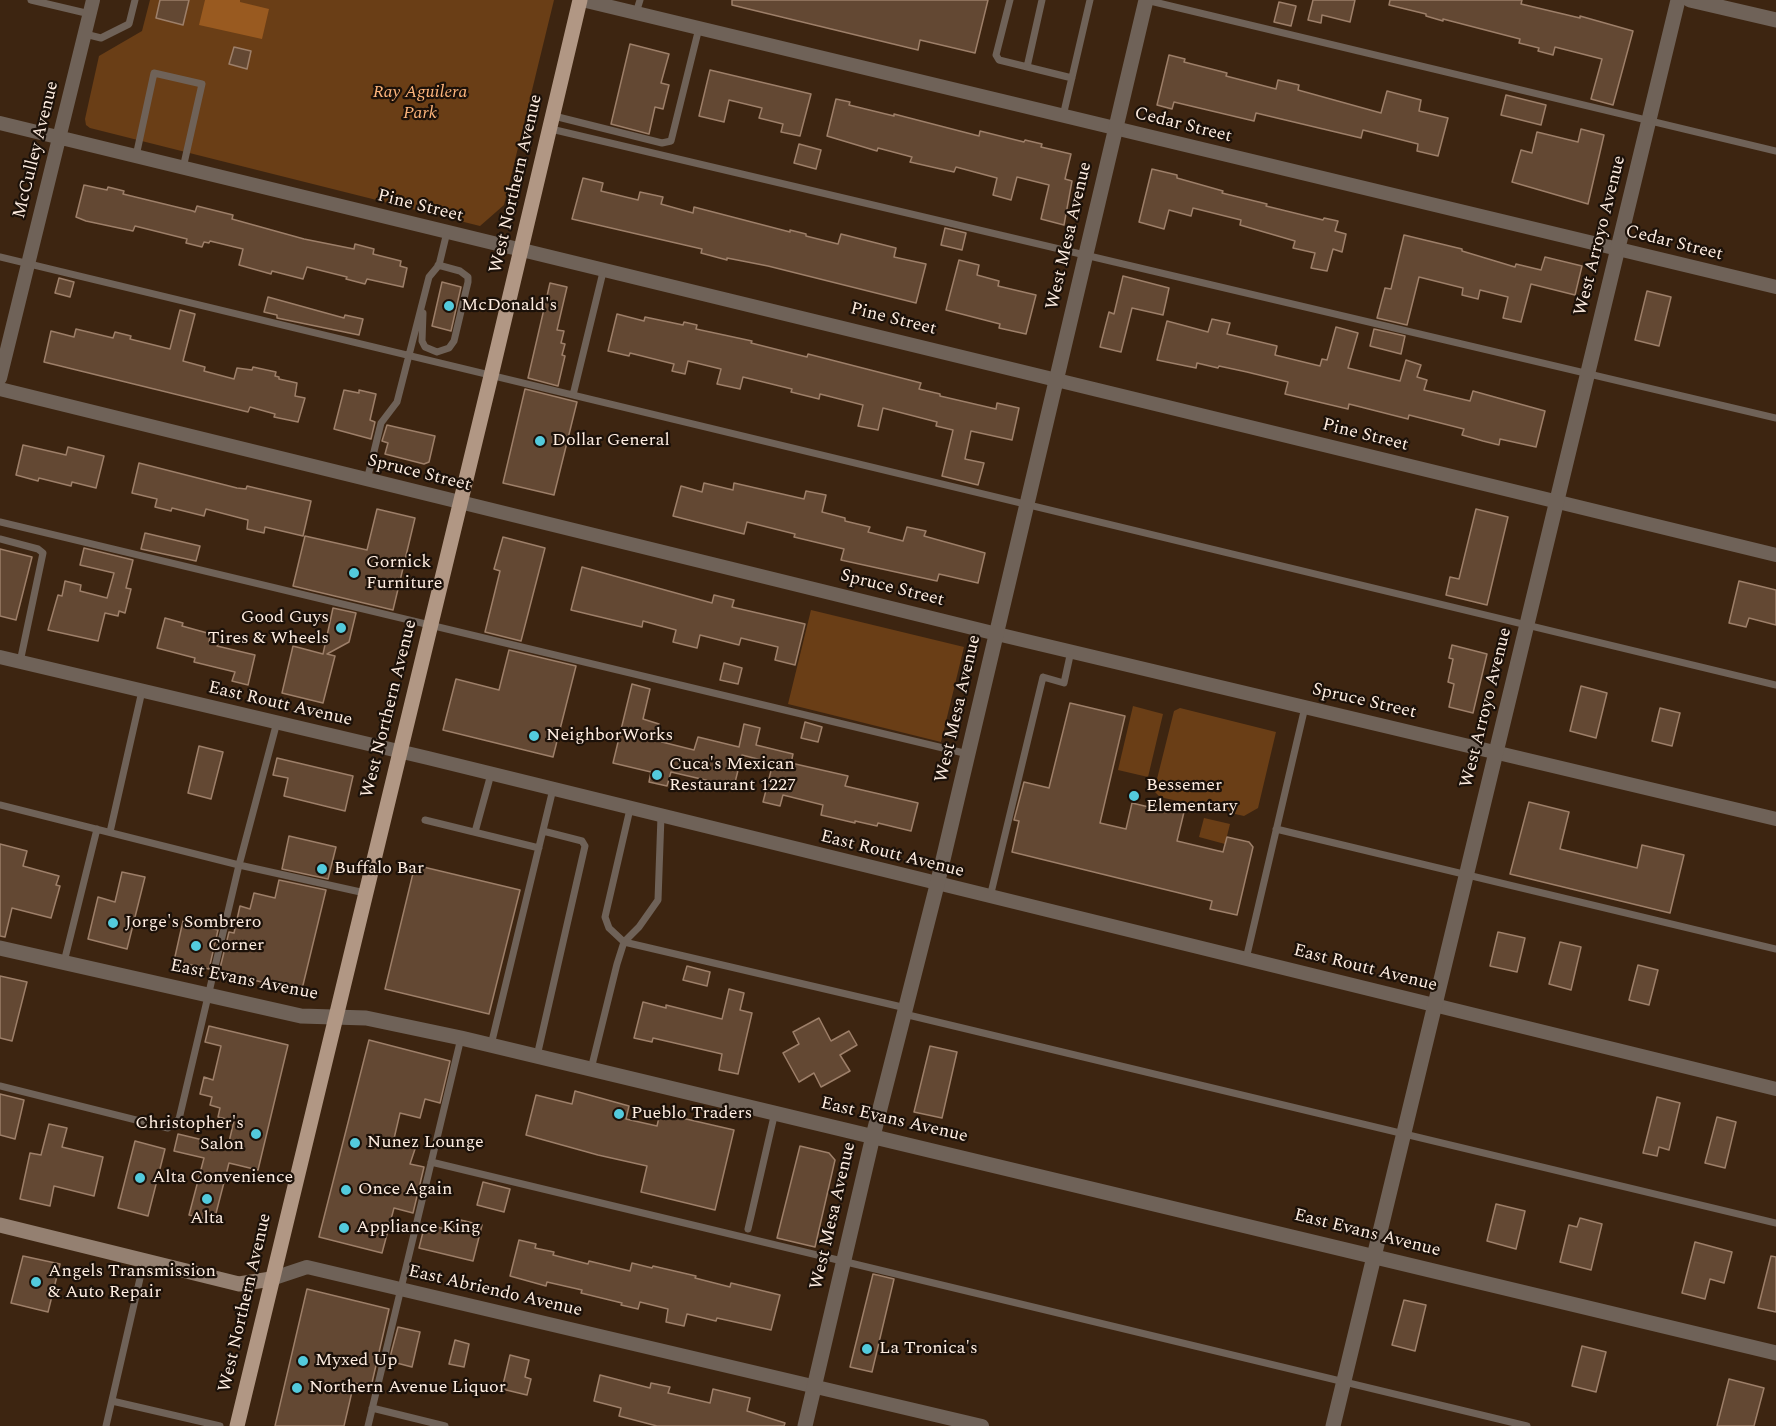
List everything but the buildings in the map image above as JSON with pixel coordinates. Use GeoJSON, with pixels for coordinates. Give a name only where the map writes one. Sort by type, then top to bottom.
{"type":"FeatureCollection","features":[{"type":"Feature","properties":{"kind":"main road","name":"West Northern Avenue"},"geometry":{"type":"LineString","coordinates":[[237,1426],[581,0]]}},
{"type":"Feature","properties":{"kind":"main road","name":"East Abriendo Avenue"},"geometry":{"type":"LineString","coordinates":[[0,1225],[240,1284],[271,1279]]}},
{"type":"Feature","properties":{"kind":"street","name":"McCulley Avenue"},"geometry":{"type":"LineString","coordinates":[[0,378],[93,0]]}},
{"type":"Feature","properties":{"kind":"street","name":"Cedar Street"},"geometry":{"type":"LineString","coordinates":[[581,0],[638,7],[699,28],[1776,287]]}},
{"type":"Feature","properties":{"kind":"street","name":"West Mesa Avenue"},"geometry":{"type":"LineString","coordinates":[[805,1426],[873,1136],[937,885],[1146,0]]}},
{"type":"Feature","properties":{"kind":"street","name":"West Arroyo Avenue"},"geometry":{"type":"LineString","coordinates":[[1333,1426],[1678,0]]}},
{"type":"Feature","properties":{"kind":"street"},"geometry":{"type":"LineString","coordinates":[[1689,0],[1776,21]]}},
{"type":"Feature","properties":{"kind":"street","name":"Pine Street"},"geometry":{"type":"LineString","coordinates":[[0,123],[604,268],[1776,555]]}},
{"type":"Feature","properties":{"kind":"street","name":"Spruce Street"},"geometry":{"type":"LineString","coordinates":[[0,389],[997,634],[1776,819]]}},
{"type":"Feature","properties":{"kind":"street","name":"East Routt Avenue"},"geometry":{"type":"LineString","coordinates":[[0,657],[553,789],[1776,1089]]}},
{"type":"Feature","properties":{"kind":"street","name":"East Evans Avenue"},"geometry":{"type":"LineString","coordinates":[[0,948],[301,1016],[366,1018],[461,1038],[1776,1353]]}},
{"type":"Feature","properties":{"kind":"street","name":"East Abriendo Avenue"},"geometry":{"type":"LineString","coordinates":[[271,1279],[306,1268],[982,1426]]}},
{"type":"Feature","properties":{"kind":"lane"},"geometry":{"type":"LineString","coordinates":[[31,0],[90,14]]}},
{"type":"Feature","properties":{"kind":"lane"},"geometry":{"type":"LineString","coordinates":[[85,34],[101,38],[129,24],[135,0]]}},
{"type":"Feature","properties":{"kind":"lane"},"geometry":{"type":"LineString","coordinates":[[1010,0],[996,55],[999,60],[1072,78]]}},
{"type":"Feature","properties":{"kind":"lane"},"geometry":{"type":"LineString","coordinates":[[1027,67],[1042,0]]}},
{"type":"Feature","properties":{"kind":"lane"},"geometry":{"type":"LineString","coordinates":[[1063,116],[1090,0]]}},
{"type":"Feature","properties":{"kind":"lane"},"geometry":{"type":"LineString","coordinates":[[1146,0],[1776,151]]}},
{"type":"Feature","properties":{"kind":"lane"},"geometry":{"type":"LineString","coordinates":[[552,122],[662,143],[670,141],[699,28]]}},
{"type":"Feature","properties":{"kind":"lane"},"geometry":{"type":"LineString","coordinates":[[136,156],[154,73],[202,84],[183,168]]}},
{"type":"Feature","properties":{"kind":"lane"},"geometry":{"type":"LineString","coordinates":[[552,122],[1086,255],[1776,418]]}},
{"type":"Feature","properties":{"kind":"lane"},"geometry":{"type":"LineString","coordinates":[[368,480],[381,423],[397,402],[429,277],[438,266],[447,232]]}},
{"type":"Feature","properties":{"kind":"lane"},"geometry":{"type":"LineString","coordinates":[[0,257],[1776,685]]}},
{"type":"Feature","properties":{"kind":"lane"},"geometry":{"type":"LineString","coordinates":[[424,299],[422,341],[424,347],[444,351],[454,341],[468,277],[465,273],[438,266]]}},
{"type":"Feature","properties":{"kind":"lane"},"geometry":{"type":"LineString","coordinates":[[573,395],[604,268]]}},
{"type":"Feature","properties":{"kind":"lane"},"geometry":{"type":"LineString","coordinates":[[0,522],[968,754]]}},
{"type":"Feature","properties":{"kind":"lane"},"geometry":{"type":"LineString","coordinates":[[0,539],[38,549],[43,553],[20,662]]}},
{"type":"Feature","properties":{"kind":"lane"},"geometry":{"type":"LineString","coordinates":[[990,897],[1043,677],[1065,683],[1071,651]]}},
{"type":"Feature","properties":{"kind":"lane"},"geometry":{"type":"LineString","coordinates":[[110,832],[142,691]]}},
{"type":"Feature","properties":{"kind":"lane"},"geometry":{"type":"LineString","coordinates":[[1245,959],[1305,707]]}},
{"type":"Feature","properties":{"kind":"lane"},"geometry":{"type":"LineString","coordinates":[[0,1086],[168,1128],[179,1119],[239,865],[277,722]]}},
{"type":"Feature","properties":{"kind":"lane"},"geometry":{"type":"LineString","coordinates":[[475,832],[491,774]]}},
{"type":"Feature","properties":{"kind":"lane"},"geometry":{"type":"LineString","coordinates":[[491,1045],[553,789]]}},
{"type":"Feature","properties":{"kind":"lane"},"geometry":{"type":"LineString","coordinates":[[0,805],[239,865],[365,893]]}},
{"type":"Feature","properties":{"kind":"lane"},"geometry":{"type":"LineString","coordinates":[[630,809],[605,917],[609,928],[624,942],[1776,1223]]}},
{"type":"Feature","properties":{"kind":"lane"},"geometry":{"type":"LineString","coordinates":[[591,1069],[624,942],[639,927],[658,900],[661,816]]}},
{"type":"Feature","properties":{"kind":"lane"},"geometry":{"type":"LineString","coordinates":[[425,820],[538,848]]}},
{"type":"Feature","properties":{"kind":"lane"},"geometry":{"type":"LineString","coordinates":[[63,962],[97,829]]}},
{"type":"Feature","properties":{"kind":"lane"},"geometry":{"type":"LineString","coordinates":[[1276,829],[1776,949]]}},
{"type":"Feature","properties":{"kind":"lane"},"geometry":{"type":"LineString","coordinates":[[537,1056],[585,846],[582,841],[543,831]]}},
{"type":"Feature","properties":{"kind":"lane"},"geometry":{"type":"LineString","coordinates":[[368,1426],[461,1038]]}},
{"type":"Feature","properties":{"kind":"lane"},"geometry":{"type":"LineString","coordinates":[[748,1229],[776,1112]]}},
{"type":"Feature","properties":{"kind":"lane"},"geometry":{"type":"LineString","coordinates":[[431,1162],[1527,1426]]}},
{"type":"Feature","properties":{"kind":"lane"},"geometry":{"type":"LineString","coordinates":[[106,1426],[144,1261]]}},
{"type":"Feature","properties":{"kind":"lane"},"geometry":{"type":"LineString","coordinates":[[112,1401],[220,1426]]}},
{"type":"Feature","properties":{"kind":"lane"},"geometry":{"type":"LineString","coordinates":[[372,1408],[445,1426]]}},
{"type":"Feature","properties":{"kind":"green space","name":"Ray Aguilera Park"},"geometry":{"type":"Polygon","coordinates":[[[150,0],[554,0],[504,205],[480,226],[90,128],[86,125],[85,119],[99,56],[142,31],[150,0]]]}},
{"type":"Feature","properties":{"kind":"green space"},"geometry":{"type":"Polygon","coordinates":[[[811,610],[964,647],[941,742],[788,704],[811,610]]]}},
{"type":"Feature","properties":{"kind":"green space"},"geometry":{"type":"Polygon","coordinates":[[[1133,706],[1163,714],[1148,777],[1118,770],[1133,706]]]}},
{"type":"Feature","properties":{"kind":"green space"},"geometry":{"type":"Polygon","coordinates":[[[1180,708],[1276,732],[1258,808],[1244,816],[1160,797],[1154,791],[1174,711],[1180,708]]]}},
{"type":"Feature","properties":{"kind":"green space"},"geometry":{"type":"Polygon","coordinates":[[[1204,818],[1230,824],[1225,844],[1199,837],[1204,818]]]}},
{"type":"Feature","properties":{"kind":"shaded area"},"geometry":{"type":"Polygon","coordinates":[[[205,0],[240,0],[240,2],[269,9],[262,39],[199,25],[205,0]]]}},
{"type":"Feature","properties":{"kind":"place","name":"McDonald's"},"geometry":{"type":"Point","coordinates":[449,306]}},
{"type":"Feature","properties":{"kind":"place","name":"Dollar General"},"geometry":{"type":"Point","coordinates":[540,441]}},
{"type":"Feature","properties":{"kind":"place","name":"Gornick Furniture"},"geometry":{"type":"Point","coordinates":[354,573]}},
{"type":"Feature","properties":{"kind":"place","name":"Good Guys Tires & Wheels"},"geometry":{"type":"Point","coordinates":[341,628]}},
{"type":"Feature","properties":{"kind":"place","name":"NeighborWorks"},"geometry":{"type":"Point","coordinates":[534,736]}},
{"type":"Feature","properties":{"kind":"place","name":"Cuca's Mexican Restaurant 1227"},"geometry":{"type":"Point","coordinates":[657,775]}},
{"type":"Feature","properties":{"kind":"place","name":"Bessemer Elementary"},"geometry":{"type":"Point","coordinates":[1134,796]}},
{"type":"Feature","properties":{"kind":"place","name":"Buffalo Bar"},"geometry":{"type":"Point","coordinates":[322,869]}},
{"type":"Feature","properties":{"kind":"place","name":"Jorge's Sombrero"},"geometry":{"type":"Point","coordinates":[113,923]}},
{"type":"Feature","properties":{"kind":"place","name":"Corner"},"geometry":{"type":"Point","coordinates":[196,946]}},
{"type":"Feature","properties":{"kind":"place","name":"Pueblo Traders"},"geometry":{"type":"Point","coordinates":[619,1114]}},
{"type":"Feature","properties":{"kind":"place","name":"Christopher's Salon"},"geometry":{"type":"Point","coordinates":[256,1134]}},
{"type":"Feature","properties":{"kind":"place","name":"Nunez Lounge"},"geometry":{"type":"Point","coordinates":[355,1143]}},
{"type":"Feature","properties":{"kind":"place","name":"Alta Convenience"},"geometry":{"type":"Point","coordinates":[140,1178]}},
{"type":"Feature","properties":{"kind":"place","name":"Once Again"},"geometry":{"type":"Point","coordinates":[346,1190]}},
{"type":"Feature","properties":{"kind":"place","name":"Alta"},"geometry":{"type":"Point","coordinates":[207,1199]}},
{"type":"Feature","properties":{"kind":"place","name":"Appliance King"},"geometry":{"type":"Point","coordinates":[344,1228]}},
{"type":"Feature","properties":{"kind":"place","name":"Angels Transmission & Auto Repair"},"geometry":{"type":"Point","coordinates":[36,1282]}},
{"type":"Feature","properties":{"kind":"place","name":"La Tronica's"},"geometry":{"type":"Point","coordinates":[867,1349]}},
{"type":"Feature","properties":{"kind":"place","name":"Myxed Up"},"geometry":{"type":"Point","coordinates":[303,1361]}},
{"type":"Feature","properties":{"kind":"place","name":"Northern Avenue Liquor"},"geometry":{"type":"Point","coordinates":[297,1388]}}]}
